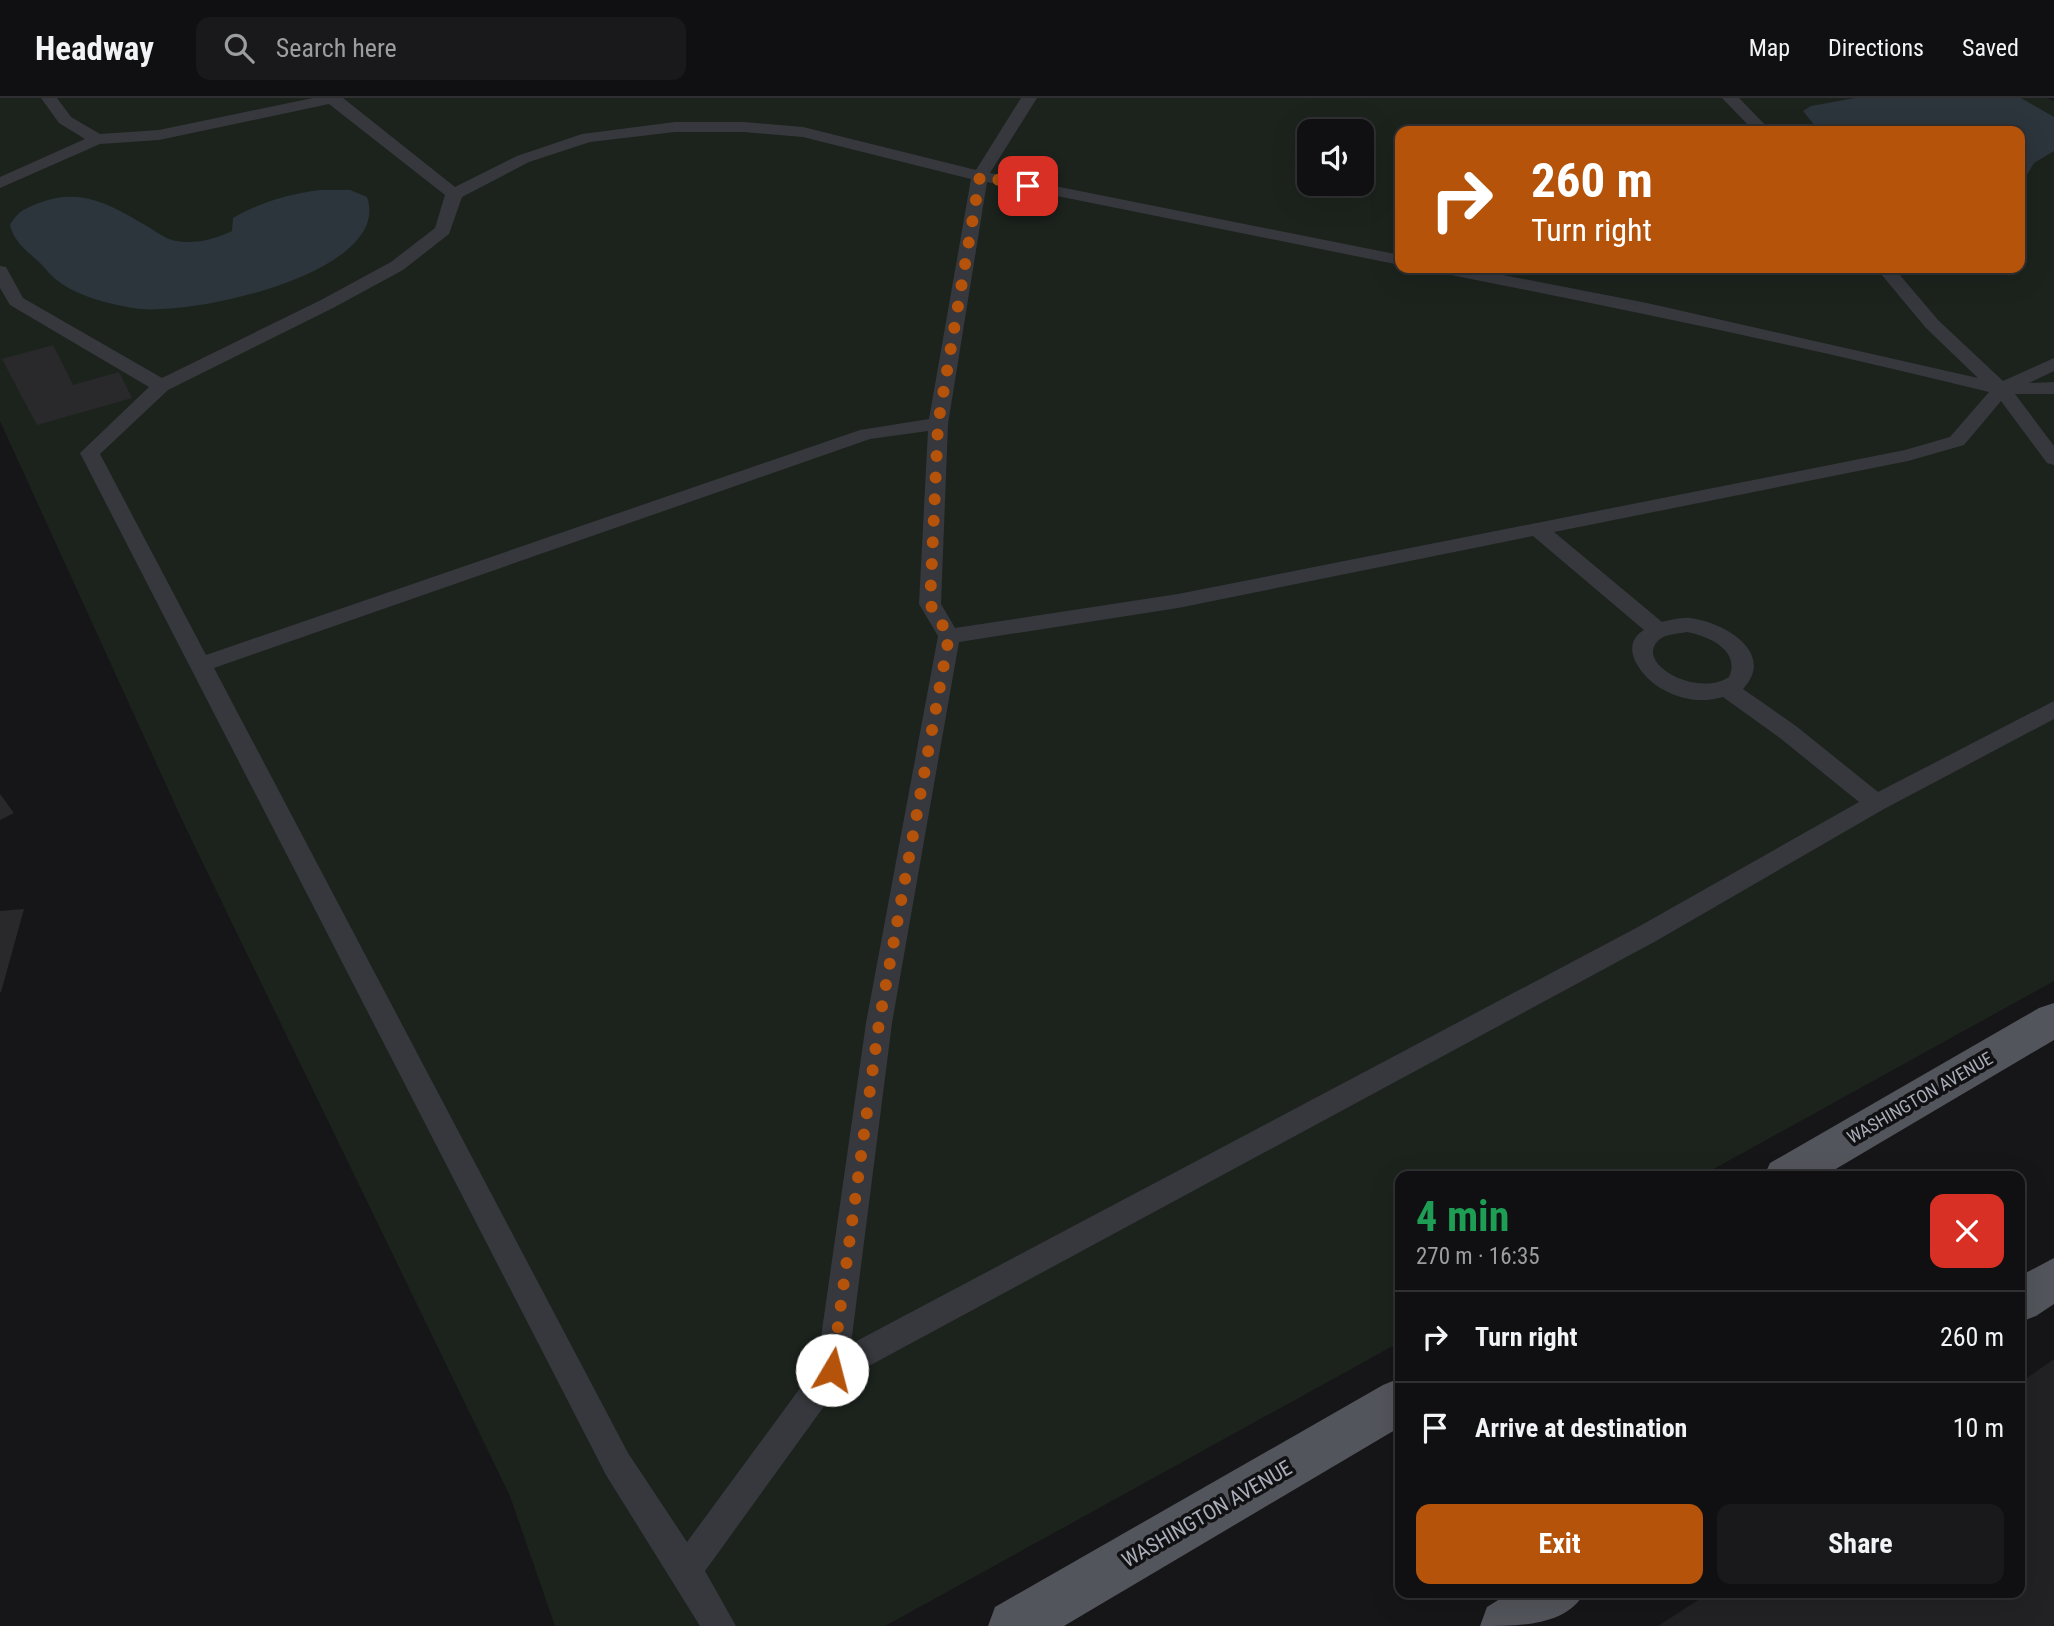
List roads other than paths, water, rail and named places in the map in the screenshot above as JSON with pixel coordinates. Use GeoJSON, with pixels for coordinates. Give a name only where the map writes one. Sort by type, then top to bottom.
{"type":"FeatureCollection","features":[{"type":"Feature","properties":{"kind":"main road","name":"WASHINGTON AVENUE"},"geometry":{"type":"LineString","coordinates":[[1795,1171],[2054,1020]]}},
{"type":"Feature","properties":{"kind":"main road"},"geometry":{"type":"LineString","coordinates":[[2025,1298],[2054,1279]]}},
{"type":"Feature","properties":{"kind":"main road","name":"WASHINGTON AVENUE"},"geometry":{"type":"LineString","coordinates":[[1014,1626],[1395,1404]]}},
{"type":"Feature","properties":{"kind":"main road"},"geometry":{"type":"LineString","coordinates":[[1506,1626],[1550,1598]]}},
{"type":"Feature","properties":{"kind":"lane"},"geometry":{"type":"LineString","coordinates":[[49,98],[65,120],[97,139]]}},
{"type":"Feature","properties":{"kind":"lane"},"geometry":{"type":"LineString","coordinates":[[832,1370],[879,1023],[949,636],[930,604],[938,424],[980,176],[1029,98]]}},
{"type":"Feature","properties":{"kind":"lane"},"geometry":{"type":"LineString","coordinates":[[1730,98],[1758,126]]}},
{"type":"Feature","properties":{"kind":"lane"},"geometry":{"type":"LineString","coordinates":[[0,183],[97,139],[159,135],[334,99],[454,194]]}},
{"type":"Feature","properties":{"kind":"lane"},"geometry":{"type":"LineString","coordinates":[[719,1626],[617,1464],[90,453],[161,386],[397,266],[443,230],[454,194],[523,159],[588,137],[675,127],[744,127],[803,132],[980,176],[1395,259]]}},
{"type":"Feature","properties":{"kind":"lane"},"geometry":{"type":"LineString","coordinates":[[0,271],[16,301],[161,386]]}},
{"type":"Feature","properties":{"kind":"lane"},"geometry":{"type":"LineString","coordinates":[[1467,273],[1647,307],[2001,389],[2054,388]]}},
{"type":"Feature","properties":{"kind":"lane"},"geometry":{"type":"LineString","coordinates":[[1889,273],[1932,324],[2001,389],[2054,459]]}},
{"type":"Feature","properties":{"kind":"lane"},"geometry":{"type":"LineString","coordinates":[[949,636],[1178,601],[1908,455],[1957,441],[2001,389],[2054,364]]}},
{"type":"Feature","properties":{"kind":"lane"},"geometry":{"type":"LineString","coordinates":[[200,665],[867,434],[938,424]]}},
{"type":"Feature","properties":{"kind":"lane"},"geometry":{"type":"LineString","coordinates":[[1538,530],[1658,630]]}},
{"type":"Feature","properties":{"kind":"lane"},"geometry":{"type":"LineString","coordinates":[[1686,625],[1718,634],[1730,642],[1744,663],[1743,673],[1737,682],[1727,689],[1694,692],[1676,688],[1648,669],[1642,658],[1641,647],[1647,637],[1658,630],[1686,625]]}},
{"type":"Feature","properties":{"kind":"lane"},"geometry":{"type":"LineString","coordinates":[[1727,689],[1788,732],[1876,803]]}},
{"type":"Feature","properties":{"kind":"lane"},"geometry":{"type":"LineString","coordinates":[[686,1570],[832,1370],[1647,934],[1876,803],[2054,709]]}}]}
